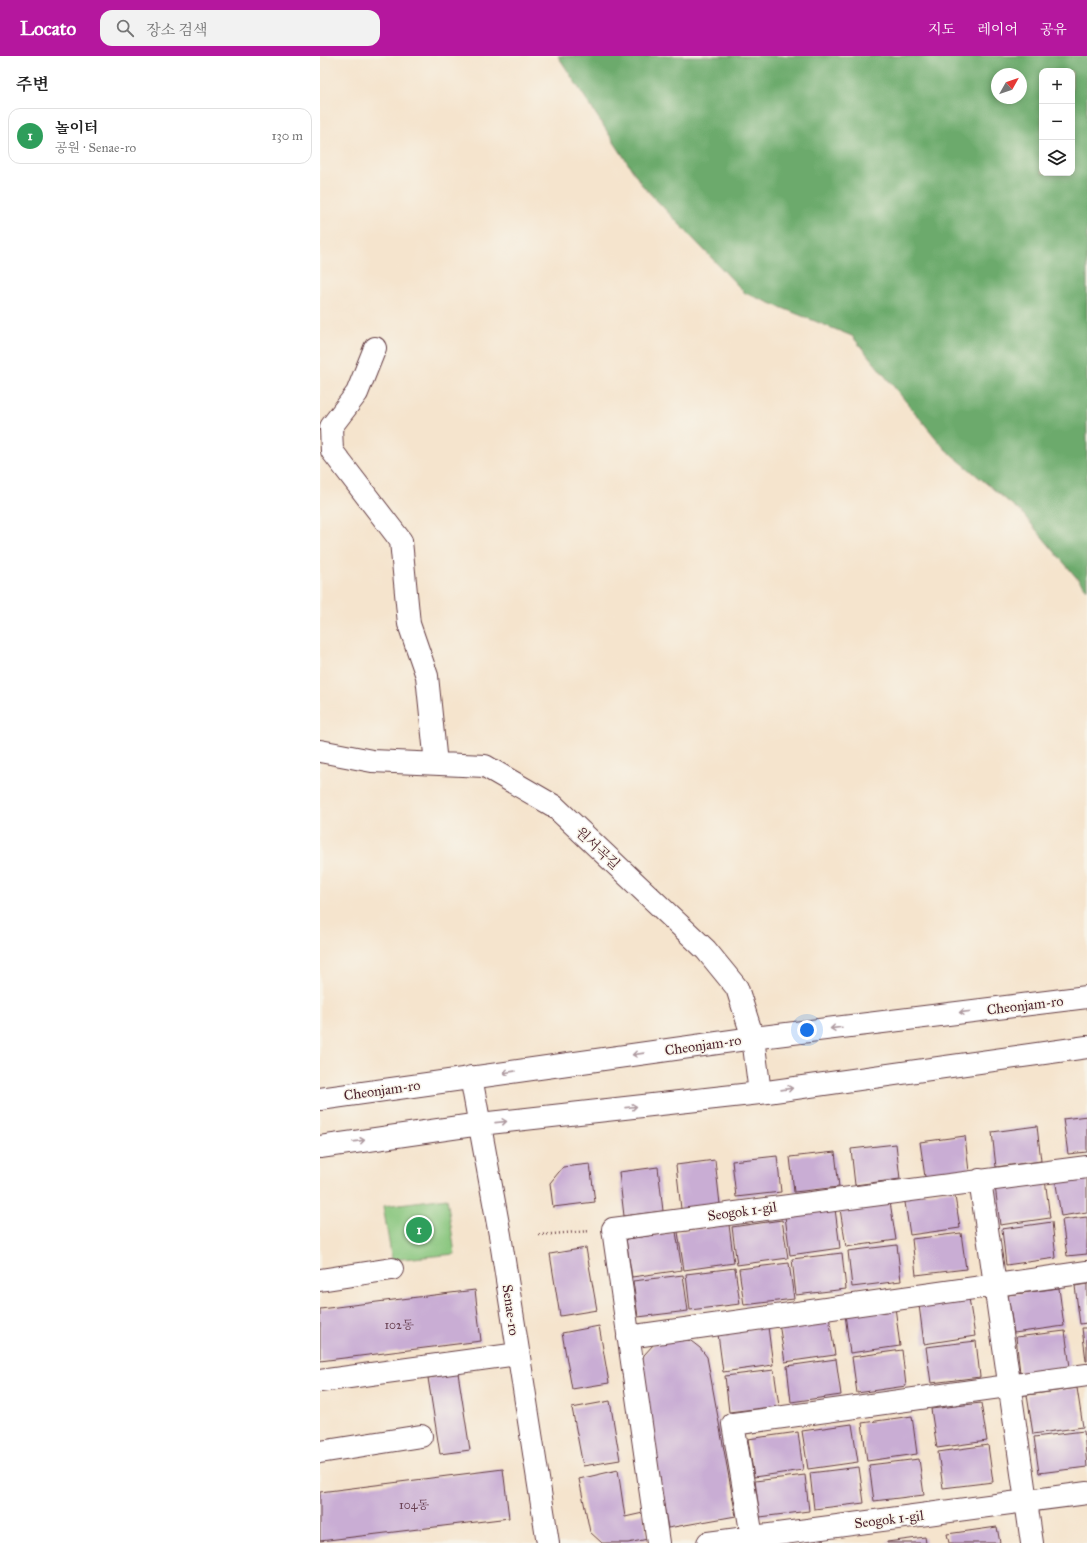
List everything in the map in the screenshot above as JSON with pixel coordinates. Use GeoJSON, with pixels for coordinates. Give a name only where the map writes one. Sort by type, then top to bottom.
{"type":"FeatureCollection","features":[{"type":"Feature","properties":{"kind":"street"},"geometry":{"type":"LineString","coordinates":[[375,348],[357,393],[331,427],[332,451],[401,541],[409,624],[427,676],[436,764]]}},
{"type":"Feature","properties":{"kind":"street","name":"원서곡길"},"geometry":{"type":"LineString","coordinates":[[320,751],[372,761],[485,766],[554,806],[706,950],[737,988],[753,1038],[760,1093]]}},
{"type":"Feature","properties":{"kind":"street","name":"Cheonjam-ro"},"geometry":{"type":"LineString","coordinates":[[320,1099],[753,1038],[1087,997]]}},
{"type":"Feature","properties":{"kind":"street"},"geometry":{"type":"LineString","coordinates":[[320,1147],[480,1124],[760,1093],[1087,1047]]}},
{"type":"Feature","properties":{"kind":"street","name":"Senae-ro"},"geometry":{"type":"LineString","coordinates":[[471,1077],[500,1235],[548,1543]]}},
{"type":"Feature","properties":{"kind":"street","name":"Seogok 1-gil"},"geometry":{"type":"LineString","coordinates":[[613,1229],[1087,1167]]}},
{"type":"Feature","properties":{"kind":"street"},"geometry":{"type":"LineString","coordinates":[[980,1180],[1032,1543]]}},
{"type":"Feature","properties":{"kind":"street"},"geometry":{"type":"LineString","coordinates":[[613,1229],[658,1543]]}},
{"type":"Feature","properties":{"kind":"street"},"geometry":{"type":"LineString","coordinates":[[320,1280],[392,1269]]}},
{"type":"Feature","properties":{"kind":"street"},"geometry":{"type":"LineString","coordinates":[[628,1337],[1087,1272]]}},
{"type":"Feature","properties":{"kind":"street"},"geometry":{"type":"LineString","coordinates":[[320,1381],[518,1354]]}},
{"type":"Feature","properties":{"kind":"street"},"geometry":{"type":"LineString","coordinates":[[752,1540],[733,1424],[1087,1375]]}},
{"type":"Feature","properties":{"kind":"street"},"geometry":{"type":"LineString","coordinates":[[320,1452],[421,1436]]}},
{"type":"Feature","properties":{"kind":"street","name":"Seogok 1-gil"},"geometry":{"type":"LineString","coordinates":[[708,1543],[752,1540],[1087,1493]]}},
{"type":"Feature","properties":{"kind":"path"},"geometry":{"type":"LineString","coordinates":[[539,1235],[613,1229]]}},
{"type":"Feature","properties":{"kind":"green space"},"geometry":{"type":"Polygon","coordinates":[[[558,56],[1087,56],[1087,590],[1022,513],[945,449],[852,336],[745,293],[642,185],[558,56]]]}},
{"type":"Feature","properties":{"kind":"green space"},"geometry":{"type":"Polygon","coordinates":[[[447,1198],[455,1254],[392,1260],[383,1206],[447,1198]]]}},
{"type":"Feature","properties":{"kind":"building"},"geometry":{"type":"Polygon","coordinates":[[[1087,1116],[1087,1152],[1068,1154],[1063,1119],[1087,1116]]]}},
{"type":"Feature","properties":{"kind":"building"},"geometry":{"type":"Polygon","coordinates":[[[1037,1126],[1041,1161],[996,1167],[992,1132],[1037,1126]]]}},
{"type":"Feature","properties":{"kind":"building"},"geometry":{"type":"Polygon","coordinates":[[[965,1136],[969,1172],[925,1177],[920,1142],[965,1136]]]}},
{"type":"Feature","properties":{"kind":"building"},"geometry":{"type":"Polygon","coordinates":[[[896,1144],[900,1179],[855,1185],[851,1149],[896,1144]]]}},
{"type":"Feature","properties":{"kind":"building"},"geometry":{"type":"Polygon","coordinates":[[[835,1152],[839,1187],[794,1192],[790,1157],[835,1152]]]}},
{"type":"Feature","properties":{"kind":"building"},"geometry":{"type":"Polygon","coordinates":[[[777,1156],[781,1192],[736,1197],[732,1161],[777,1156]]]}},
{"type":"Feature","properties":{"kind":"building"},"geometry":{"type":"Polygon","coordinates":[[[715,1160],[720,1204],[681,1209],[676,1165],[715,1160]]]}},
{"type":"Feature","properties":{"kind":"building"},"geometry":{"type":"Polygon","coordinates":[[[590,1164],[595,1202],[553,1207],[550,1183],[563,1167],[590,1164]]]}},
{"type":"Feature","properties":{"kind":"building"},"geometry":{"type":"Polygon","coordinates":[[[658,1167],[663,1211],[624,1216],[619,1172],[658,1167]]]}},
{"type":"Feature","properties":{"kind":"building"},"geometry":{"type":"Polygon","coordinates":[[[1087,1173],[1087,1212],[1061,1216],[1055,1178],[1087,1173]]]}},
{"type":"Feature","properties":{"kind":"building"},"geometry":{"type":"Polygon","coordinates":[[[1045,1179],[1050,1218],[1000,1225],[995,1186],[1045,1179]]]}},
{"type":"Feature","properties":{"kind":"building"},"geometry":{"type":"Polygon","coordinates":[[[954,1190],[960,1228],[910,1235],[904,1196],[954,1190]]]}},
{"type":"Feature","properties":{"kind":"building"},"geometry":{"type":"Polygon","coordinates":[[[890,1202],[896,1240],[846,1247],[840,1209],[890,1202]]]}},
{"type":"Feature","properties":{"kind":"building"},"geometry":{"type":"Polygon","coordinates":[[[835,1209],[840,1248],[790,1255],[785,1216],[835,1209]]]}},
{"type":"Feature","properties":{"kind":"building"},"geometry":{"type":"Polygon","coordinates":[[[1087,1217],[1087,1254],[1067,1256],[1062,1220],[1087,1217]]]}},
{"type":"Feature","properties":{"kind":"building"},"geometry":{"type":"Polygon","coordinates":[[[782,1220],[788,1258],[737,1265],[732,1227],[782,1220]]]}},
{"type":"Feature","properties":{"kind":"building"},"geometry":{"type":"Polygon","coordinates":[[[1052,1222],[1056,1258],[1006,1265],[1002,1229],[1052,1222]]]}},
{"type":"Feature","properties":{"kind":"building"},"geometry":{"type":"Polygon","coordinates":[[[729,1225],[734,1263],[684,1270],[678,1232],[729,1225]]]}},
{"type":"Feature","properties":{"kind":"building"},"geometry":{"type":"Polygon","coordinates":[[[676,1232],[682,1270],[632,1277],[626,1239],[676,1232]]]}},
{"type":"Feature","properties":{"kind":"building"},"geometry":{"type":"Polygon","coordinates":[[[961,1233],[966,1269],[916,1275],[912,1239],[961,1233]]]}},
{"type":"Feature","properties":{"kind":"building"},"geometry":{"type":"Polygon","coordinates":[[[897,1245],[901,1281],[852,1287],[848,1251],[897,1245]]]}},
{"type":"Feature","properties":{"kind":"building"},"geometry":{"type":"Polygon","coordinates":[[[586,1248],[597,1310],[560,1316],[550,1254],[586,1248]]]}},
{"type":"Feature","properties":{"kind":"building"},"geometry":{"type":"Polygon","coordinates":[[[842,1253],[846,1289],[796,1295],[792,1259],[842,1253]]]}},
{"type":"Feature","properties":{"kind":"building"},"geometry":{"type":"Polygon","coordinates":[[[789,1263],[794,1299],[744,1305],[739,1269],[789,1263]]]}},
{"type":"Feature","properties":{"kind":"building"},"geometry":{"type":"Polygon","coordinates":[[[735,1268],[740,1304],[690,1310],[686,1274],[735,1268]]]}},
{"type":"Feature","properties":{"kind":"building"},"geometry":{"type":"Polygon","coordinates":[[[683,1275],[688,1311],[638,1317],[633,1281],[683,1275]]]}},
{"type":"Feature","properties":{"kind":"building"},"geometry":{"type":"Polygon","coordinates":[[[1087,1284],[1087,1323],[1080,1324],[1075,1286],[1087,1284]]]}},
{"type":"Feature","properties":{"kind":"building"},"geometry":{"type":"Polygon","coordinates":[[[1059,1288],[1064,1326],[1014,1333],[1008,1295],[1059,1288]]]}},
{"type":"Feature","properties":{"kind":"building"},"geometry":{"type":"Polygon","coordinates":[[[475,1290],[481,1341],[320,1361],[320,1309],[475,1290]]]}},
{"type":"Feature","properties":{"kind":"building"},"geometry":{"type":"Polygon","coordinates":[[[969,1298],[975,1336],[924,1344],[919,1305],[969,1298]]]}},
{"type":"Feature","properties":{"kind":"building"},"geometry":{"type":"Polygon","coordinates":[[[895,1307],[900,1346],[850,1353],[845,1314],[895,1307]]]}},
{"type":"Feature","properties":{"kind":"building"},"geometry":{"type":"Polygon","coordinates":[[[829,1316],[835,1355],[785,1362],[779,1323],[829,1316]]]}},
{"type":"Feature","properties":{"kind":"building"},"geometry":{"type":"Polygon","coordinates":[[[599,1326],[609,1383],[572,1389],[562,1333],[599,1326]]]}},
{"type":"Feature","properties":{"kind":"building"},"geometry":{"type":"Polygon","coordinates":[[[768,1327],[773,1365],[723,1372],[718,1334],[768,1327]]]}},
{"type":"Feature","properties":{"kind":"building"},"geometry":{"type":"Polygon","coordinates":[[[1082,1328],[1087,1328],[1087,1361],[1086,1361],[1082,1328]]]}},
{"type":"Feature","properties":{"kind":"building"},"geometry":{"type":"Polygon","coordinates":[[[1065,1331],[1070,1367],[1020,1373],[1016,1337],[1065,1331]]]}},
{"type":"Feature","properties":{"kind":"building"},"geometry":{"type":"Polygon","coordinates":[[[679,1338],[691,1341],[700,1348],[707,1357],[736,1516],[668,1528],[639,1369],[644,1355],[654,1344],[679,1338]]]}},
{"type":"Feature","properties":{"kind":"building"},"geometry":{"type":"Polygon","coordinates":[[[976,1341],[980,1377],[931,1383],[926,1347],[976,1341]]]}},
{"type":"Feature","properties":{"kind":"building"},"geometry":{"type":"Polygon","coordinates":[[[902,1350],[906,1386],[857,1393],[852,1357],[902,1350]]]}},
{"type":"Feature","properties":{"kind":"building"},"geometry":{"type":"Polygon","coordinates":[[[836,1359],[841,1395],[791,1402],[787,1366],[836,1359]]]}},
{"type":"Feature","properties":{"kind":"building"},"geometry":{"type":"Polygon","coordinates":[[[774,1370],[779,1406],[729,1412],[725,1376],[774,1370]]]}},
{"type":"Feature","properties":{"kind":"building"},"geometry":{"type":"Polygon","coordinates":[[[458,1373],[470,1450],[440,1454],[428,1378],[458,1373]]]}},
{"type":"Feature","properties":{"kind":"building"},"geometry":{"type":"Polygon","coordinates":[[[1077,1388],[1083,1427],[1033,1434],[1027,1395],[1077,1388]]]}},
{"type":"Feature","properties":{"kind":"building"},"geometry":{"type":"Polygon","coordinates":[[[610,1401],[620,1460],[583,1466],[572,1408],[610,1401]]]}},
{"type":"Feature","properties":{"kind":"building"},"geometry":{"type":"Polygon","coordinates":[[[981,1403],[987,1441],[937,1448],[931,1409],[981,1403]]]}},
{"type":"Feature","properties":{"kind":"building"},"geometry":{"type":"Polygon","coordinates":[[[912,1416],[917,1454],[867,1461],[862,1423],[912,1416]]]}},
{"type":"Feature","properties":{"kind":"building"},"geometry":{"type":"Polygon","coordinates":[[[852,1424],[858,1462],[808,1469],[802,1431],[852,1424]]]}},
{"type":"Feature","properties":{"kind":"building"},"geometry":{"type":"Polygon","coordinates":[[[1084,1431],[1087,1467],[1039,1473],[1034,1437],[1084,1431]]]}},
{"type":"Feature","properties":{"kind":"building"},"geometry":{"type":"Polygon","coordinates":[[[798,1432],[803,1470],[754,1477],[748,1439],[798,1432]]]}},
{"type":"Feature","properties":{"kind":"building"},"geometry":{"type":"Polygon","coordinates":[[[988,1445],[993,1482],[943,1488],[938,1452],[988,1445]]]}},
{"type":"Feature","properties":{"kind":"building"},"geometry":{"type":"Polygon","coordinates":[[[919,1459],[924,1495],[874,1501],[869,1465],[919,1459]]]}},
{"type":"Feature","properties":{"kind":"building"},"geometry":{"type":"Polygon","coordinates":[[[859,1467],[864,1503],[814,1509],[810,1473],[859,1467]]]}},
{"type":"Feature","properties":{"kind":"building"},"geometry":{"type":"Polygon","coordinates":[[[503,1469],[509,1518],[320,1541],[320,1492],[503,1469]]]}},
{"type":"Feature","properties":{"kind":"building"},"geometry":{"type":"Polygon","coordinates":[[[618,1470],[625,1517],[643,1513],[648,1539],[628,1543],[602,1543],[590,1532],[579,1479],[618,1470]]]}},
{"type":"Feature","properties":{"kind":"building"},"geometry":{"type":"Polygon","coordinates":[[[805,1475],[809,1511],[760,1517],[755,1481],[805,1475]]]}},
{"type":"Feature","properties":{"kind":"building"},"geometry":{"type":"Polygon","coordinates":[[[997,1527],[1000,1543],[949,1543],[947,1534],[997,1527]]]}},
{"type":"Feature","properties":{"kind":"building"},"geometry":{"type":"Polygon","coordinates":[[[925,1537],[926,1543],[887,1543],[887,1542],[925,1537]]]}},
{"type":"Feature","properties":{"kind":"place","name":"놀이터"},"geometry":{"type":"Point","coordinates":[419,1230]}}]}
